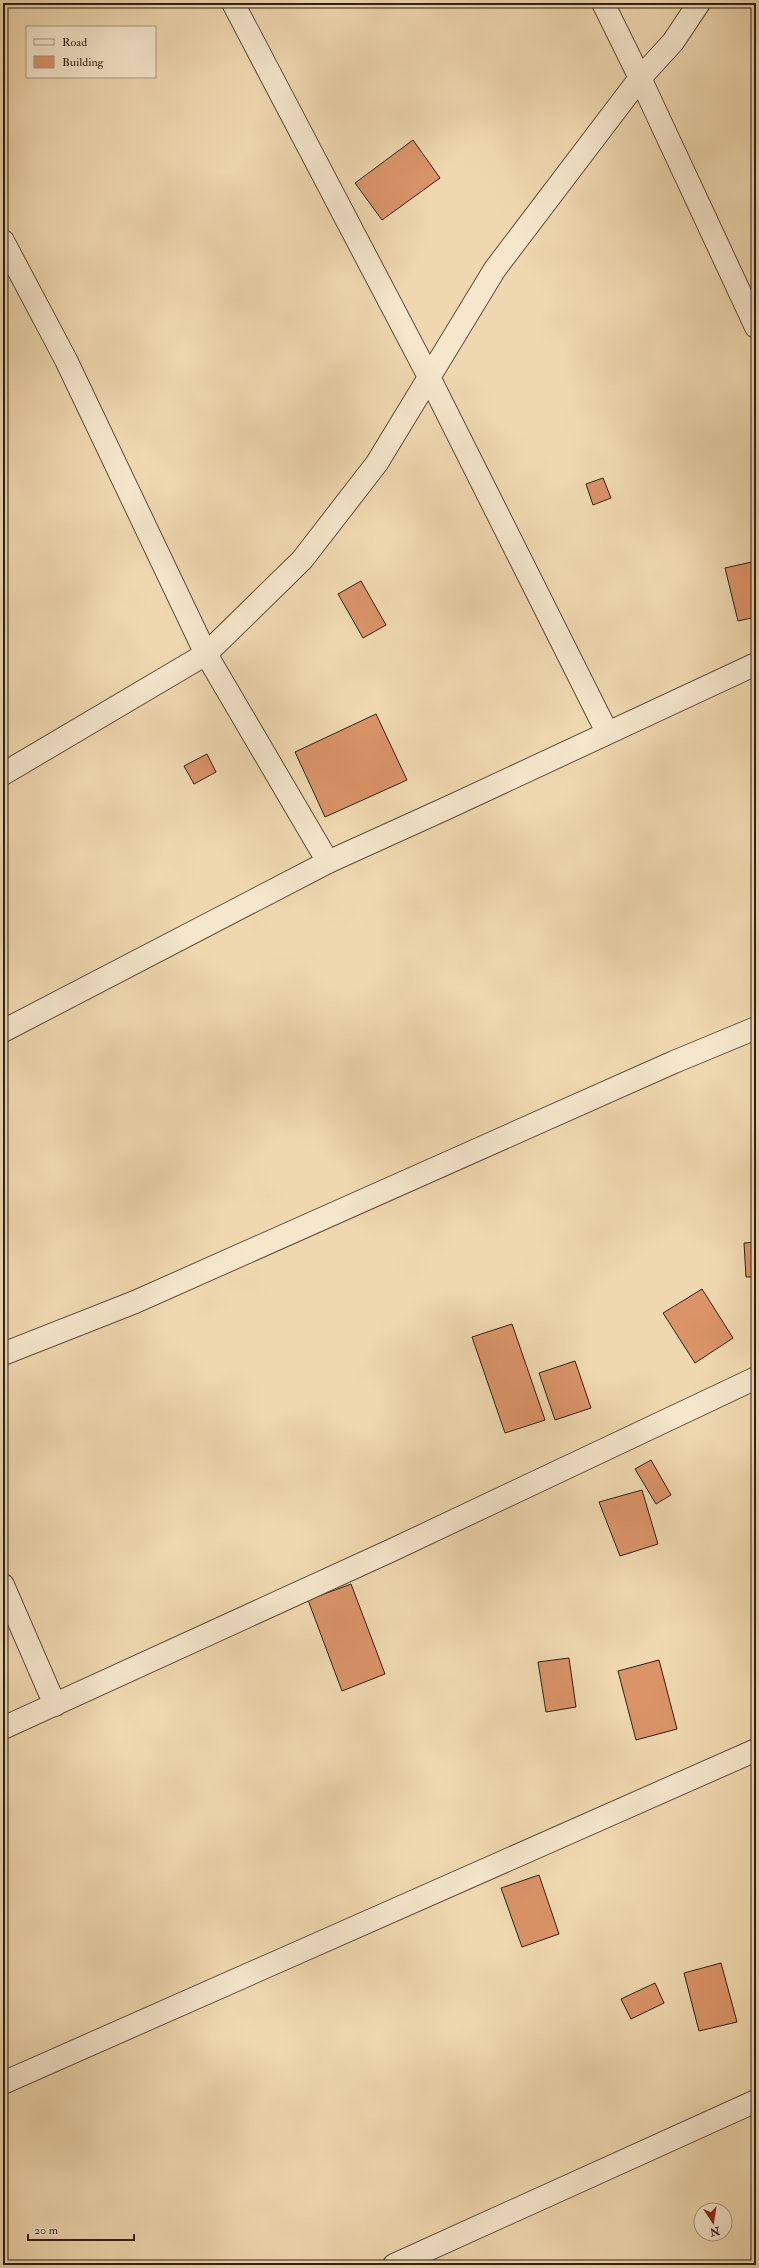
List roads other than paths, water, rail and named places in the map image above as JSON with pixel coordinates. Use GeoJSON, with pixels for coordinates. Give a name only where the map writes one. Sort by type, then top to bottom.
{"type":"FeatureCollection","features":[{"type":"Feature","properties":{"kind":"street"},"geometry":{"type":"LineString","coordinates":[[233,3],[428,377],[607,732]]}},
{"type":"Feature","properties":{"kind":"street"},"geometry":{"type":"LineString","coordinates":[[603,3],[640,78],[756,327]]}},
{"type":"Feature","properties":{"kind":"street"},"geometry":{"type":"LineString","coordinates":[[3,774],[206,654],[302,560],[377,463],[495,269],[640,78],[673,42],[699,3]]}},
{"type":"Feature","properties":{"kind":"street"},"geometry":{"type":"LineString","coordinates":[[3,241],[66,360],[206,654],[328,862]]}},
{"type":"Feature","properties":{"kind":"street"},"geometry":{"type":"LineString","coordinates":[[3,1031],[328,862],[448,808],[607,732],[756,664]]}},
{"type":"Feature","properties":{"kind":"street"},"geometry":{"type":"LineString","coordinates":[[3,1354],[135,1302],[674,1062],[756,1028]]}},
{"type":"Feature","properties":{"kind":"street"},"geometry":{"type":"LineString","coordinates":[[3,1728],[504,1499],[756,1378]]}},
{"type":"Feature","properties":{"kind":"street"},"geometry":{"type":"LineString","coordinates":[[3,1585],[55,1705]]}},
{"type":"Feature","properties":{"kind":"street"},"geometry":{"type":"LineString","coordinates":[[3,2083],[756,1750]]}},
{"type":"Feature","properties":{"kind":"street"},"geometry":{"type":"LineString","coordinates":[[394,2265],[756,2101]]}}]}
